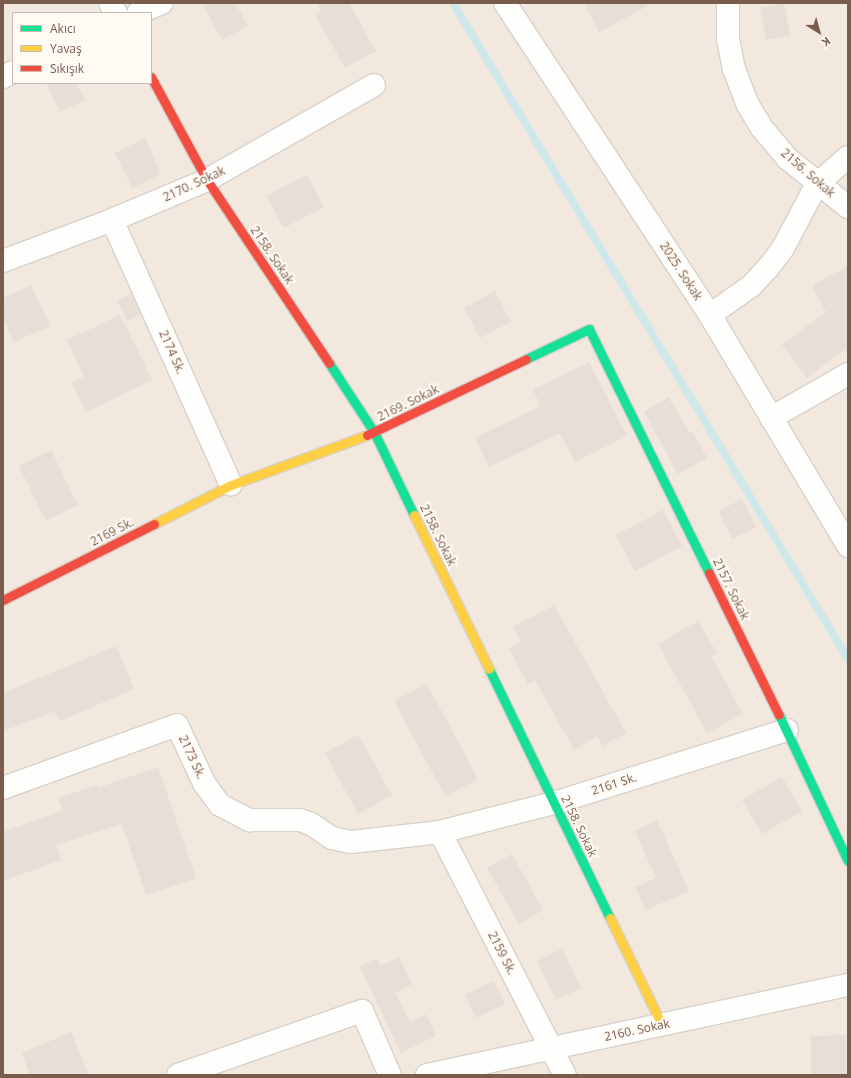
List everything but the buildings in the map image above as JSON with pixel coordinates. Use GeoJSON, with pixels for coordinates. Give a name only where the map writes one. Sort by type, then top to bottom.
{"type":"FeatureCollection","features":[{"type":"Feature","properties":{"kind":"street"},"geometry":{"type":"LineString","coordinates":[[110,3],[115,12]]}},
{"type":"Feature","properties":{"kind":"street"},"geometry":{"type":"LineString","coordinates":[[140,12],[162,3]]}},
{"type":"Feature","properties":{"kind":"street","name":"2025. Sokak"},"geometry":{"type":"LineString","coordinates":[[505,3],[710,315],[848,546]]}},
{"type":"Feature","properties":{"kind":"street","name":"2156. Sokak"},"geometry":{"type":"LineString","coordinates":[[728,3],[728,39],[734,69],[748,105],[761,127],[788,159],[817,184],[848,207]]}},
{"type":"Feature","properties":{"kind":"street"},"geometry":{"type":"LineString","coordinates":[[3,77],[12,72]]}},
{"type":"Feature","properties":{"kind":"street","name":"2158. Sokak"},"geometry":{"type":"LineString","coordinates":[[152,79],[207,180],[374,432],[662,1025]]}},
{"type":"Feature","properties":{"kind":"street","name":"2170. Sokak"},"geometry":{"type":"LineString","coordinates":[[3,261],[112,220],[207,180],[374,85]]}},
{"type":"Feature","properties":{"kind":"street"},"geometry":{"type":"LineString","coordinates":[[710,315],[741,294],[768,268],[783,248],[817,184],[848,157]]}},
{"type":"Feature","properties":{"kind":"street","name":"2174 Sk."},"geometry":{"type":"LineString","coordinates":[[112,220],[231,485]]}},
{"type":"Feature","properties":{"kind":"street","name":"2169. Sokak"},"geometry":{"type":"LineString","coordinates":[[231,485],[374,432],[589,329]]}},
{"type":"Feature","properties":{"kind":"street","name":"2157. Sokak"},"geometry":{"type":"LineString","coordinates":[[589,329],[787,730],[848,861]]}},
{"type":"Feature","properties":{"kind":"street"},"geometry":{"type":"LineString","coordinates":[[771,418],[848,374]]}},
{"type":"Feature","properties":{"kind":"street","name":"2169 Sk."},"geometry":{"type":"LineString","coordinates":[[3,600],[231,485]]}},
{"type":"Feature","properties":{"kind":"street","name":"2173 Sk."},"geometry":{"type":"LineString","coordinates":[[3,788],[177,725],[204,783],[220,805],[237,816],[250,820],[300,820],[312,824],[332,838],[351,842]]}},
{"type":"Feature","properties":{"kind":"street","name":"2161 Sk."},"geometry":{"type":"LineString","coordinates":[[351,842],[440,832],[554,803],[787,730]]}},
{"type":"Feature","properties":{"kind":"street","name":"2159 Sk."},"geometry":{"type":"LineString","coordinates":[[440,832],[565,1075]]}},
{"type":"Feature","properties":{"kind":"street","name":"2160. Sokak"},"geometry":{"type":"LineString","coordinates":[[427,1075],[848,985]]}},
{"type":"Feature","properties":{"kind":"street"},"geometry":{"type":"LineString","coordinates":[[182,1074],[362,1011],[390,1075]]}},
{"type":"Feature","properties":{"kind":"shaded area"},"geometry":{"type":"Polygon","coordinates":[[[3,3],[848,3],[848,1075],[3,1075],[3,3]]]}},
{"type":"Feature","properties":{"kind":"waterway"},"geometry":{"type":"LineString","coordinates":[[453,3],[848,659]]}},
{"type":"Feature","properties":{"kind":"traffic: fast"},"geometry":{"type":"LineString","coordinates":[[526,359],[589,329],[709,573]]}},
{"type":"Feature","properties":{"kind":"traffic: fast"},"geometry":{"type":"LineString","coordinates":[[329,363],[374,432],[414,515]]}},
{"type":"Feature","properties":{"kind":"traffic: fast"},"geometry":{"type":"LineString","coordinates":[[489,669],[610,918]]}},
{"type":"Feature","properties":{"kind":"traffic: fast"},"geometry":{"type":"LineString","coordinates":[[779,715],[848,861]]}},
{"type":"Feature","properties":{"kind":"traffic: slow"},"geometry":{"type":"LineString","coordinates":[[154,524],[231,485],[367,435]]}},
{"type":"Feature","properties":{"kind":"traffic: slow"},"geometry":{"type":"LineString","coordinates":[[414,515],[489,669]]}},
{"type":"Feature","properties":{"kind":"traffic: slow"},"geometry":{"type":"LineString","coordinates":[[610,918],[662,1025]]}},
{"type":"Feature","properties":{"kind":"traffic: jam"},"geometry":{"type":"LineString","coordinates":[[152,79],[207,180],[329,363]]}},
{"type":"Feature","properties":{"kind":"traffic: jam"},"geometry":{"type":"LineString","coordinates":[[367,435],[526,359]]}},
{"type":"Feature","properties":{"kind":"traffic: jam"},"geometry":{"type":"LineString","coordinates":[[3,600],[154,524]]}},
{"type":"Feature","properties":{"kind":"traffic: jam"},"geometry":{"type":"LineString","coordinates":[[709,573],[779,715]]}}]}
